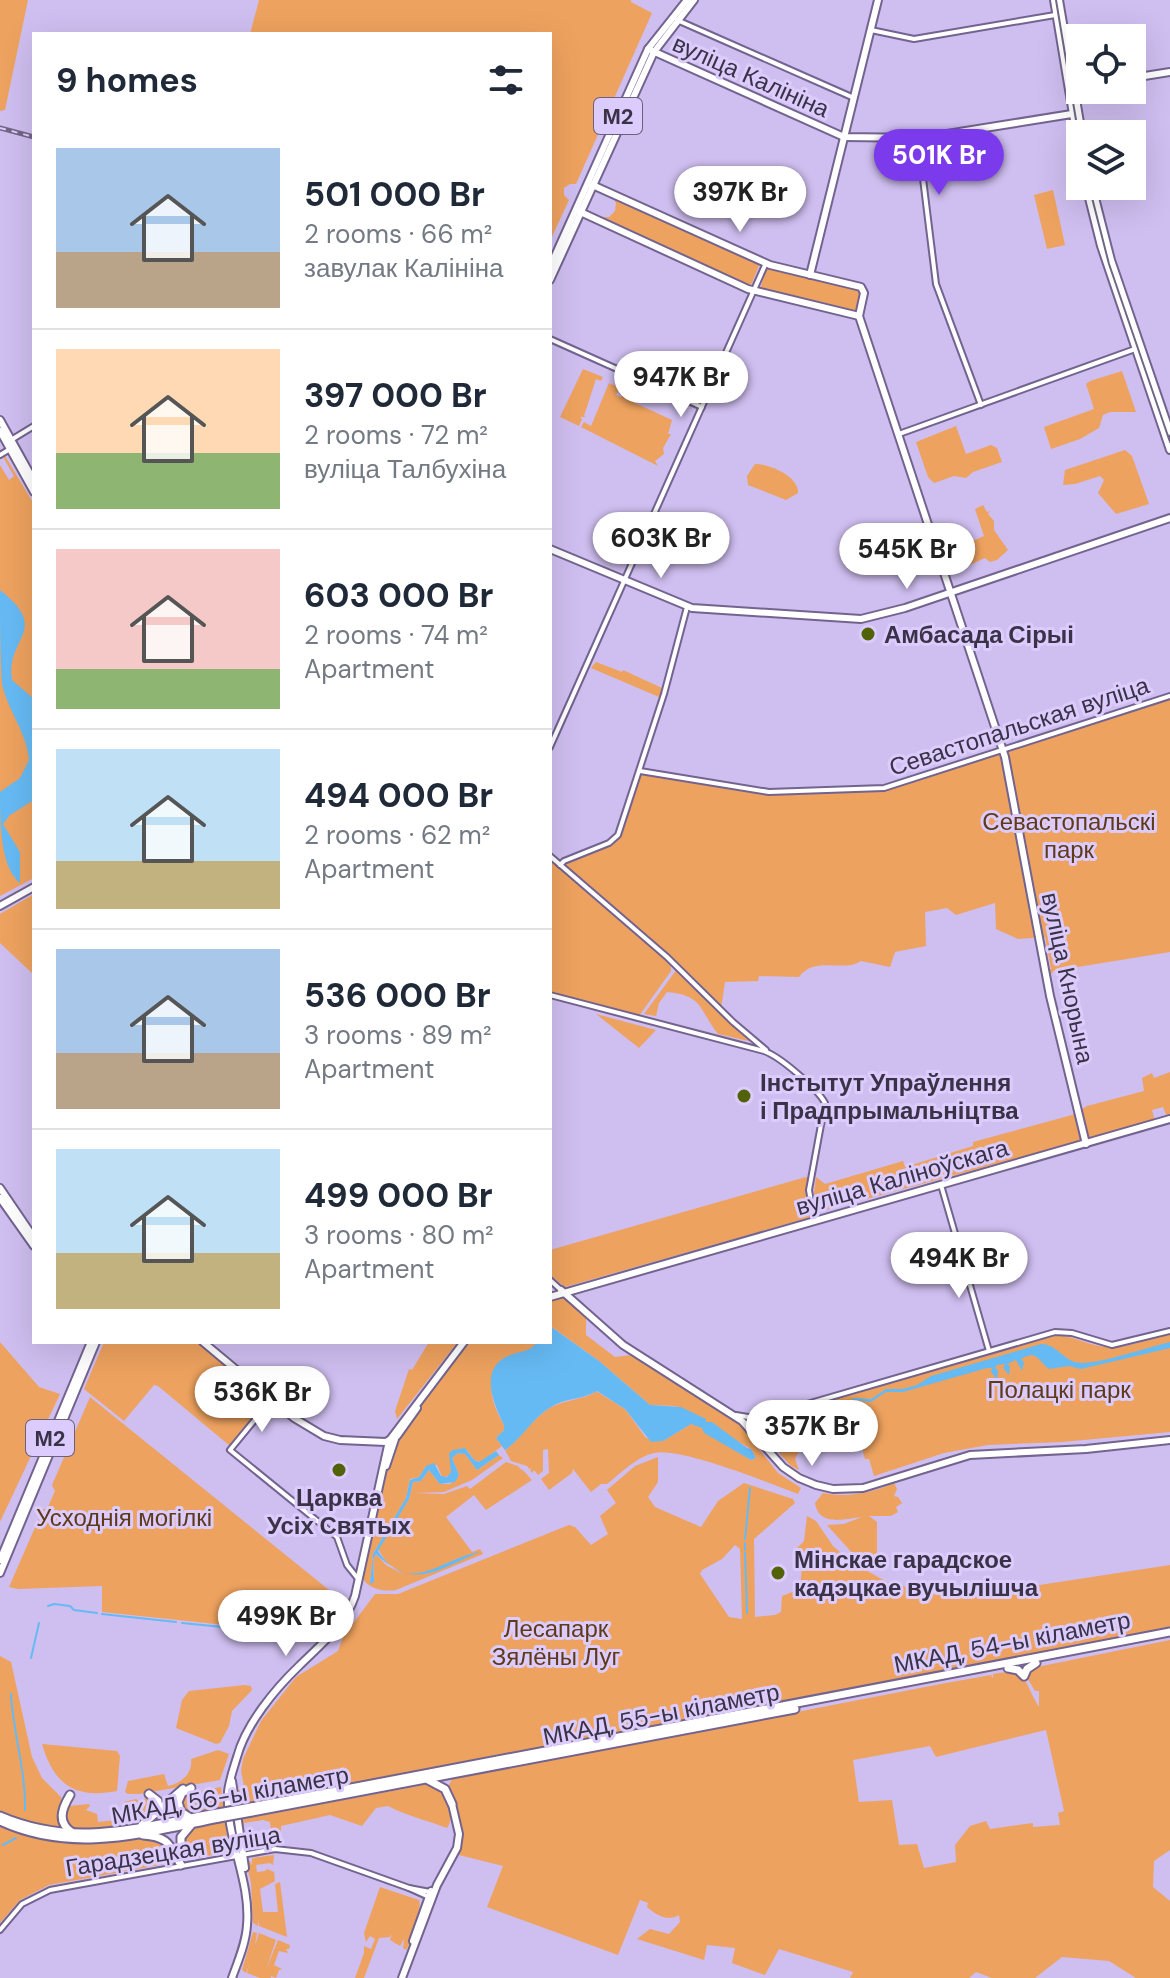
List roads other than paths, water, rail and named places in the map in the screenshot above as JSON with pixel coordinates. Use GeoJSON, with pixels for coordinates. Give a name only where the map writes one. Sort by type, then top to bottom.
{"type":"FeatureCollection","features":[{"type":"Feature","properties":{"kind":"highway","name":"МКАД, 54-ы кіламетр"},"geometry":{"type":"LineString","coordinates":[[861,1693],[1008,1668],[1018,1670],[1024,1676],[1027,1669],[1036,1663],[1170,1634]]}},
{"type":"Feature","properties":{"kind":"highway","name":"МКАД, 54-ы кіламетр"},"geometry":{"type":"LineString","coordinates":[[861,1693],[1170,1634]]}},
{"type":"Feature","properties":{"kind":"highway","name":"МКАД, 55-ы кіламетр"},"geometry":{"type":"LineString","coordinates":[[468,1769],[861,1693]]}},
{"type":"Feature","properties":{"kind":"highway","name":"МКАД, 56-ы кіламетр"},"geometry":{"type":"LineString","coordinates":[[0,1819],[35,1829],[75,1834],[137,1828],[426,1779],[468,1769]]}},
{"type":"Feature","properties":{"kind":"highway","name":"МКАД, 56-ы кіламетр"},"geometry":{"type":"LineString","coordinates":[[252,1810],[468,1769]]}},
{"type":"Feature","properties":{"kind":"highway"},"geometry":{"type":"LineString","coordinates":[[452,1804],[447,1786],[457,1773]]}},
{"type":"Feature","properties":{"kind":"highway"},"geometry":{"type":"LineString","coordinates":[[426,1779],[445,1789],[452,1804]]}},
{"type":"Feature","properties":{"kind":"highway"},"geometry":{"type":"LineString","coordinates":[[137,1828],[187,1789],[178,1802],[181,1812],[193,1820],[180,1839],[181,1865]]}},
{"type":"Feature","properties":{"kind":"highway"},"geometry":{"type":"LineString","coordinates":[[149,1794],[158,1801],[158,1813]]}},
{"type":"Feature","properties":{"kind":"highway"},"geometry":{"type":"LineString","coordinates":[[70,1795],[61,1817],[64,1826],[75,1834]]}},
{"type":"Feature","properties":{"kind":"highway","name":"МКАД, 56-ы кіламетр"},"geometry":{"type":"LineString","coordinates":[[0,1819],[33,1834],[60,1840],[126,1835],[193,1820]]}},
{"type":"Feature","properties":{"kind":"highway"},"geometry":{"type":"LineString","coordinates":[[126,1835],[163,1839],[173,1848],[181,1865]]}},
{"type":"Feature","properties":{"kind":"main road","name":"М2"},"geometry":{"type":"LineString","coordinates":[[552,275],[651,51],[687,0]]}},
{"type":"Feature","properties":{"kind":"main road","name":"М2"},"geometry":{"type":"LineString","coordinates":[[651,51],[694,0]]}},
{"type":"Feature","properties":{"kind":"main road"},"geometry":{"type":"LineString","coordinates":[[590,184],[766,263],[810,275],[878,0]]}},
{"type":"Feature","properties":{"kind":"main road"},"geometry":{"type":"LineString","coordinates":[[1056,0],[1066,49]]}},
{"type":"Feature","properties":{"kind":"main road","name":"вуліца Калініна"},"geometry":{"type":"LineString","coordinates":[[651,51],[844,137],[918,138],[1075,113]]}},
{"type":"Feature","properties":{"kind":"main road"},"geometry":{"type":"LineString","coordinates":[[1146,76],[1170,72]]}},
{"type":"Feature","properties":{"kind":"main road"},"geometry":{"type":"LineString","coordinates":[[1075,104],[1076,120]]}},
{"type":"Feature","properties":{"kind":"main road"},"geometry":{"type":"LineString","coordinates":[[1075,113],[1077,120]]}},
{"type":"Feature","properties":{"kind":"main road"},"geometry":{"type":"LineString","coordinates":[[1092,200],[1101,246],[1170,450]]}},
{"type":"Feature","properties":{"kind":"main road"},"geometry":{"type":"LineString","coordinates":[[1093,200],[1170,432]]}},
{"type":"Feature","properties":{"kind":"main road","name":"М2"},"geometry":{"type":"LineString","coordinates":[[552,263],[578,211]]}},
{"type":"Feature","properties":{"kind":"main road"},"geometry":{"type":"LineString","coordinates":[[578,211],[754,290],[859,316]]}},
{"type":"Feature","properties":{"kind":"main road","name":"вуліца Кнорына"},"geometry":{"type":"LineString","coordinates":[[810,275],[863,289],[859,316],[1003,750],[1050,996],[1086,1144]]}},
{"type":"Feature","properties":{"kind":"main road"},"geometry":{"type":"LineString","coordinates":[[0,420],[32,477]]}},
{"type":"Feature","properties":{"kind":"main road"},"geometry":{"type":"LineString","coordinates":[[0,431],[32,488]]}},
{"type":"Feature","properties":{"kind":"main road"},"geometry":{"type":"LineString","coordinates":[[552,550],[687,607],[861,619],[873,618],[1170,518]]}},
{"type":"Feature","properties":{"kind":"main road"},"geometry":{"type":"LineString","coordinates":[[0,906],[32,888]]}},
{"type":"Feature","properties":{"kind":"main road","name":"вуліца Каліноўскага"},"geometry":{"type":"LineString","coordinates":[[552,1294],[1170,1119]]}},
{"type":"Feature","properties":{"kind":"main road"},"geometry":{"type":"LineString","coordinates":[[0,1188],[32,1235]]}},
{"type":"Feature","properties":{"kind":"main road"},"geometry":{"type":"LineString","coordinates":[[0,1198],[32,1243]]}},
{"type":"Feature","properties":{"kind":"main road","name":"вуліца Каліноўскага"},"geometry":{"type":"LineString","coordinates":[[562,1291],[644,1268]]}},
{"type":"Feature","properties":{"kind":"main road"},"geometry":{"type":"LineString","coordinates":[[578,1288],[576,1293],[581,1309]]}},
{"type":"Feature","properties":{"kind":"main road"},"geometry":{"type":"LineString","coordinates":[[562,1291],[628,1349],[734,1414],[775,1460],[799,1478],[816,1485],[846,1489],[874,1485],[970,1455],[1086,1449],[1170,1440]]}},
{"type":"Feature","properties":{"kind":"main road","name":"М2"},"geometry":{"type":"LineString","coordinates":[[0,1560],[94,1344]]}},
{"type":"Feature","properties":{"kind":"main road","name":"М2"},"geometry":{"type":"LineString","coordinates":[[0,1573],[94,1344]]}},
{"type":"Feature","properties":{"kind":"main road"},"geometry":{"type":"LineString","coordinates":[[205,1344],[316,1433],[340,1440],[385,1446],[397,1436],[465,1344]]}},
{"type":"Feature","properties":{"kind":"main road"},"geometry":{"type":"LineString","coordinates":[[235,1975],[250,1923],[249,1890],[228,1793],[237,1754],[253,1725],[288,1677],[343,1622],[354,1600],[359,1580],[385,1446],[464,1344]]}},
{"type":"Feature","properties":{"kind":"main road"},"geometry":{"type":"LineString","coordinates":[[755,1435],[756,1423],[762,1416]]}},
{"type":"Feature","properties":{"kind":"main road"},"geometry":{"type":"LineString","coordinates":[[385,1446],[397,1436]]}},
{"type":"Feature","properties":{"kind":"main road"},"geometry":{"type":"LineString","coordinates":[[401,1978],[430,1895],[452,1859],[459,1838],[452,1804]]}},
{"type":"Feature","properties":{"kind":"street"},"geometry":{"type":"LineString","coordinates":[[871,30],[914,39],[1059,14]]}},
{"type":"Feature","properties":{"kind":"street"},"geometry":{"type":"LineString","coordinates":[[677,20],[854,98]]}},
{"type":"Feature","properties":{"kind":"street"},"geometry":{"type":"LineString","coordinates":[[918,138],[936,284],[981,405]]}},
{"type":"Feature","properties":{"kind":"street"},"geometry":{"type":"LineString","coordinates":[[552,742],[766,263]]}},
{"type":"Feature","properties":{"kind":"street"},"geometry":{"type":"LineString","coordinates":[[552,340],[702,407]]}},
{"type":"Feature","properties":{"kind":"street"},"geometry":{"type":"LineString","coordinates":[[899,434],[1135,349]]}},
{"type":"Feature","properties":{"kind":"street"},"geometry":{"type":"LineString","coordinates":[[0,455],[10,449],[11,440],[32,427]]}},
{"type":"Feature","properties":{"kind":"street"},"geometry":{"type":"LineString","coordinates":[[560,865],[616,839],[640,771],[687,607]]}},
{"type":"Feature","properties":{"kind":"street","name":"Севастопальская вуліца"},"geometry":{"type":"LineString","coordinates":[[640,771],[769,792],[884,788],[1170,696]]}},
{"type":"Feature","properties":{"kind":"street"},"geometry":{"type":"LineString","coordinates":[[552,858],[667,957],[755,1045]]}},
{"type":"Feature","properties":{"kind":"street"},"geometry":{"type":"LineString","coordinates":[[552,995],[755,1045],[771,1053],[819,1094],[825,1103],[809,1190],[814,1220]]}},
{"type":"Feature","properties":{"kind":"street"},"geometry":{"type":"LineString","coordinates":[[941,1185],[989,1351]]}},
{"type":"Feature","properties":{"kind":"street"},"geometry":{"type":"LineString","coordinates":[[552,1282],[562,1291]]}},
{"type":"Feature","properties":{"kind":"street"},"geometry":{"type":"LineString","coordinates":[[734,1414],[762,1416],[1055,1332],[1072,1333],[1112,1345],[1170,1331]]}},
{"type":"Feature","properties":{"kind":"street"},"geometry":{"type":"LineString","coordinates":[[272,1399],[230,1450],[337,1537],[347,1565],[359,1580]]}},
{"type":"Feature","properties":{"kind":"street","name":"Гарадзецкая вуліца"},"geometry":{"type":"LineString","coordinates":[[0,1930],[22,1904],[43,1893],[275,1849],[299,1849],[430,1895]]}},
{"type":"Feature","properties":{"kind":"water"},"geometry":{"type":"Polygon","coordinates":[[[0,590],[23,615],[25,625],[14,654],[12,680],[32,697],[32,801],[10,815],[3,824],[20,852],[20,883],[13,876],[5,855],[0,792],[20,778],[29,760],[25,741],[2,684],[0,590]]]}},
{"type":"Feature","properties":{"kind":"water"},"geometry":{"type":"Polygon","coordinates":[[[552,1327],[599,1361],[650,1405],[681,1407],[706,1419],[706,1422],[712,1422],[751,1449],[756,1458],[751,1460],[691,1424],[663,1441],[651,1442],[625,1409],[597,1391],[551,1407],[505,1450],[496,1438],[504,1430],[504,1425],[491,1388],[493,1369],[508,1356],[534,1345],[552,1344],[552,1327]]]}},
{"type":"Feature","properties":{"kind":"water"},"geometry":{"type":"Polygon","coordinates":[[[1170,1342],[1170,1348],[1081,1369],[1069,1366],[1049,1369],[1037,1357],[1026,1356],[1021,1359],[1024,1362],[1022,1371],[1016,1360],[1007,1364],[1010,1366],[1009,1375],[1003,1368],[1005,1364],[997,1365],[997,1380],[991,1372],[992,1368],[987,1368],[903,1392],[886,1392],[871,1402],[855,1400],[844,1410],[826,1409],[812,1419],[793,1420],[791,1433],[786,1439],[777,1440],[771,1433],[773,1424],[780,1419],[810,1416],[824,1407],[842,1407],[854,1398],[871,1399],[886,1389],[917,1385],[931,1376],[1041,1344],[1052,1347],[1075,1362],[1089,1363],[1170,1342]]]}},
{"type":"Feature","properties":{"kind":"water"},"geometry":{"type":"Polygon","coordinates":[[[465,1448],[479,1462],[496,1451],[499,1455],[477,1470],[465,1454],[458,1453],[452,1458],[459,1475],[455,1482],[440,1484],[429,1470],[421,1481],[413,1482],[409,1499],[378,1551],[390,1565],[376,1554],[373,1560],[374,1582],[370,1584],[373,1554],[406,1498],[410,1480],[419,1477],[426,1466],[434,1463],[441,1476],[447,1477],[451,1472],[449,1453],[453,1450],[465,1448]]]}},
{"type":"Feature","properties":{"kind":"water"},"geometry":{"type":"Polygon","coordinates":[[[480,1552],[426,1574],[414,1574],[404,1572],[427,1571],[480,1552]]]}},
{"type":"Feature","properties":{"kind":"waterway"},"geometry":{"type":"LineString","coordinates":[[745,1539],[750,1488]]}},
{"type":"Feature","properties":{"kind":"waterway"},"geometry":{"type":"LineString","coordinates":[[745,1543],[745,1550]]}},
{"type":"Feature","properties":{"kind":"waterway"},"geometry":{"type":"LineString","coordinates":[[745,1553],[747,1613]]}},
{"type":"Feature","properties":{"kind":"waterway"},"geometry":{"type":"LineString","coordinates":[[48,1606],[70,1606],[74,1610],[97,1613]]}},
{"type":"Feature","properties":{"kind":"waterway"},"geometry":{"type":"LineString","coordinates":[[182,1623],[264,1631],[341,1609]]}},
{"type":"Feature","properties":{"kind":"waterway"},"geometry":{"type":"LineString","coordinates":[[102,1614],[176,1622]]}},
{"type":"Feature","properties":{"kind":"waterway"},"geometry":{"type":"LineString","coordinates":[[31,1658],[39,1623]]}},
{"type":"Feature","properties":{"kind":"waterway"},"geometry":{"type":"LineString","coordinates":[[11,1694],[24,1781],[25,1810]]}},
{"type":"Feature","properties":{"kind":"waterway"},"geometry":{"type":"LineString","coordinates":[[3,1845],[16,1838]]}},
{"type":"Feature","properties":{"kind":"tram line"},"geometry":{"type":"LineString","coordinates":[[1056,0],[1076,120]]}},
{"type":"Feature","properties":{"kind":"tram line"},"geometry":{"type":"LineString","coordinates":[[1093,200],[1109,264],[1170,442]]}},
{"type":"Feature","properties":{"kind":"railway"},"geometry":{"type":"LineString","coordinates":[[0,128],[32,136]]}},
{"type":"Feature","properties":{"kind":"place","name":"Амбасада Сірыі"},"geometry":{"type":"Point","coordinates":[868,634]}},
{"type":"Feature","properties":{"kind":"place","name":"Інстытут Упраўлення і Прадпрымальніцтва"},"geometry":{"type":"Point","coordinates":[744,1096]}},
{"type":"Feature","properties":{"kind":"place","name":"Царква Усіх Святых"},"geometry":{"type":"Point","coordinates":[339,1470]}},
{"type":"Feature","properties":{"kind":"place","name":"Мінскае гарадское кадэцкае вучылішча"},"geometry":{"type":"Point","coordinates":[778,1573]}},
{"type":"Feature","properties":{"kind":"park label","name":"Севастопальскі парк"},"geometry":{"type":"Point","coordinates":[1069,835]}},
{"type":"Feature","properties":{"kind":"park label","name":"Полацкі парк"},"geometry":{"type":"Point","coordinates":[1059,1389]}},
{"type":"Feature","properties":{"kind":"park label","name":"Усходнія могілкі"},"geometry":{"type":"Point","coordinates":[124,1517]}},
{"type":"Feature","properties":{"kind":"park label","name":"Лесапарк Зялёны Луг"},"geometry":{"type":"Point","coordinates":[556,1642]}}]}
